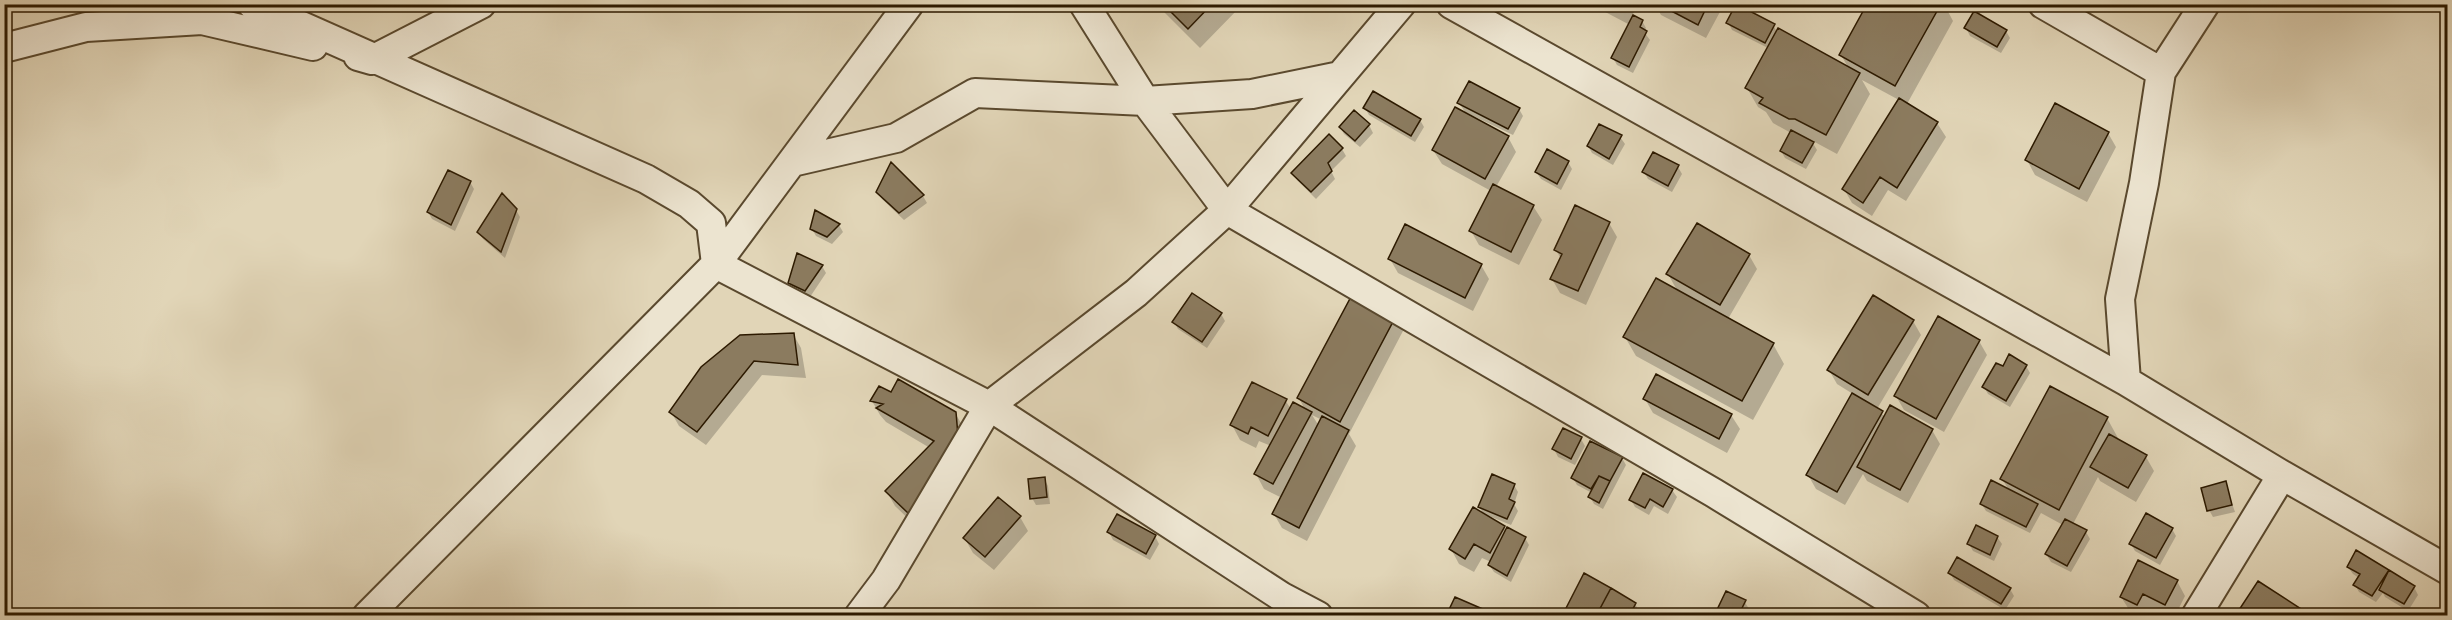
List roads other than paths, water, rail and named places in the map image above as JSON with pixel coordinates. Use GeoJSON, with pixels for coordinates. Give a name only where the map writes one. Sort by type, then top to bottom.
{"type":"FeatureCollection","features":[{"type":"Feature","properties":{"kind":"street"},"geometry":{"type":"LineString","coordinates":[[252,4],[372,60],[646,179],[689,204],[711,223],[716,264]]}},
{"type":"Feature","properties":{"kind":"street"},"geometry":{"type":"LineString","coordinates":[[4,48],[86,27],[202,20],[372,60],[481,4]]}},
{"type":"Feature","properties":{"kind":"street"},"geometry":{"type":"LineString","coordinates":[[367,615],[716,264],[909,4]]}},
{"type":"Feature","properties":{"kind":"street"},"geometry":{"type":"LineString","coordinates":[[1084,4],[1144,101],[1227,210],[1714,493],[1916,615]]}},
{"type":"Feature","properties":{"kind":"street"},"geometry":{"type":"LineString","coordinates":[[859,615],[886,580],[989,406],[1136,292],[1227,210],[1401,4]]}},
{"type":"Feature","properties":{"kind":"street"},"geometry":{"type":"LineString","coordinates":[[1451,4],[2126,381],[2282,476],[2448,570]]}},
{"type":"Feature","properties":{"kind":"street"},"geometry":{"type":"LineString","coordinates":[[2043,4],[2161,72]]}},
{"type":"Feature","properties":{"kind":"street"},"geometry":{"type":"LineString","coordinates":[[2126,381],[2120,299],[2144,183],[2161,72],[2205,4]]}},
{"type":"Feature","properties":{"kind":"street"},"geometry":{"type":"LineString","coordinates":[[792,162],[896,138],[975,93],[1144,101],[1252,94],[1340,76]]}},
{"type":"Feature","properties":{"kind":"street"},"geometry":{"type":"LineString","coordinates":[[716,264],[989,406],[1282,597],[1318,615]]}},
{"type":"Feature","properties":{"kind":"street"},"geometry":{"type":"LineString","coordinates":[[2196,615],[2282,476]]}}]}
